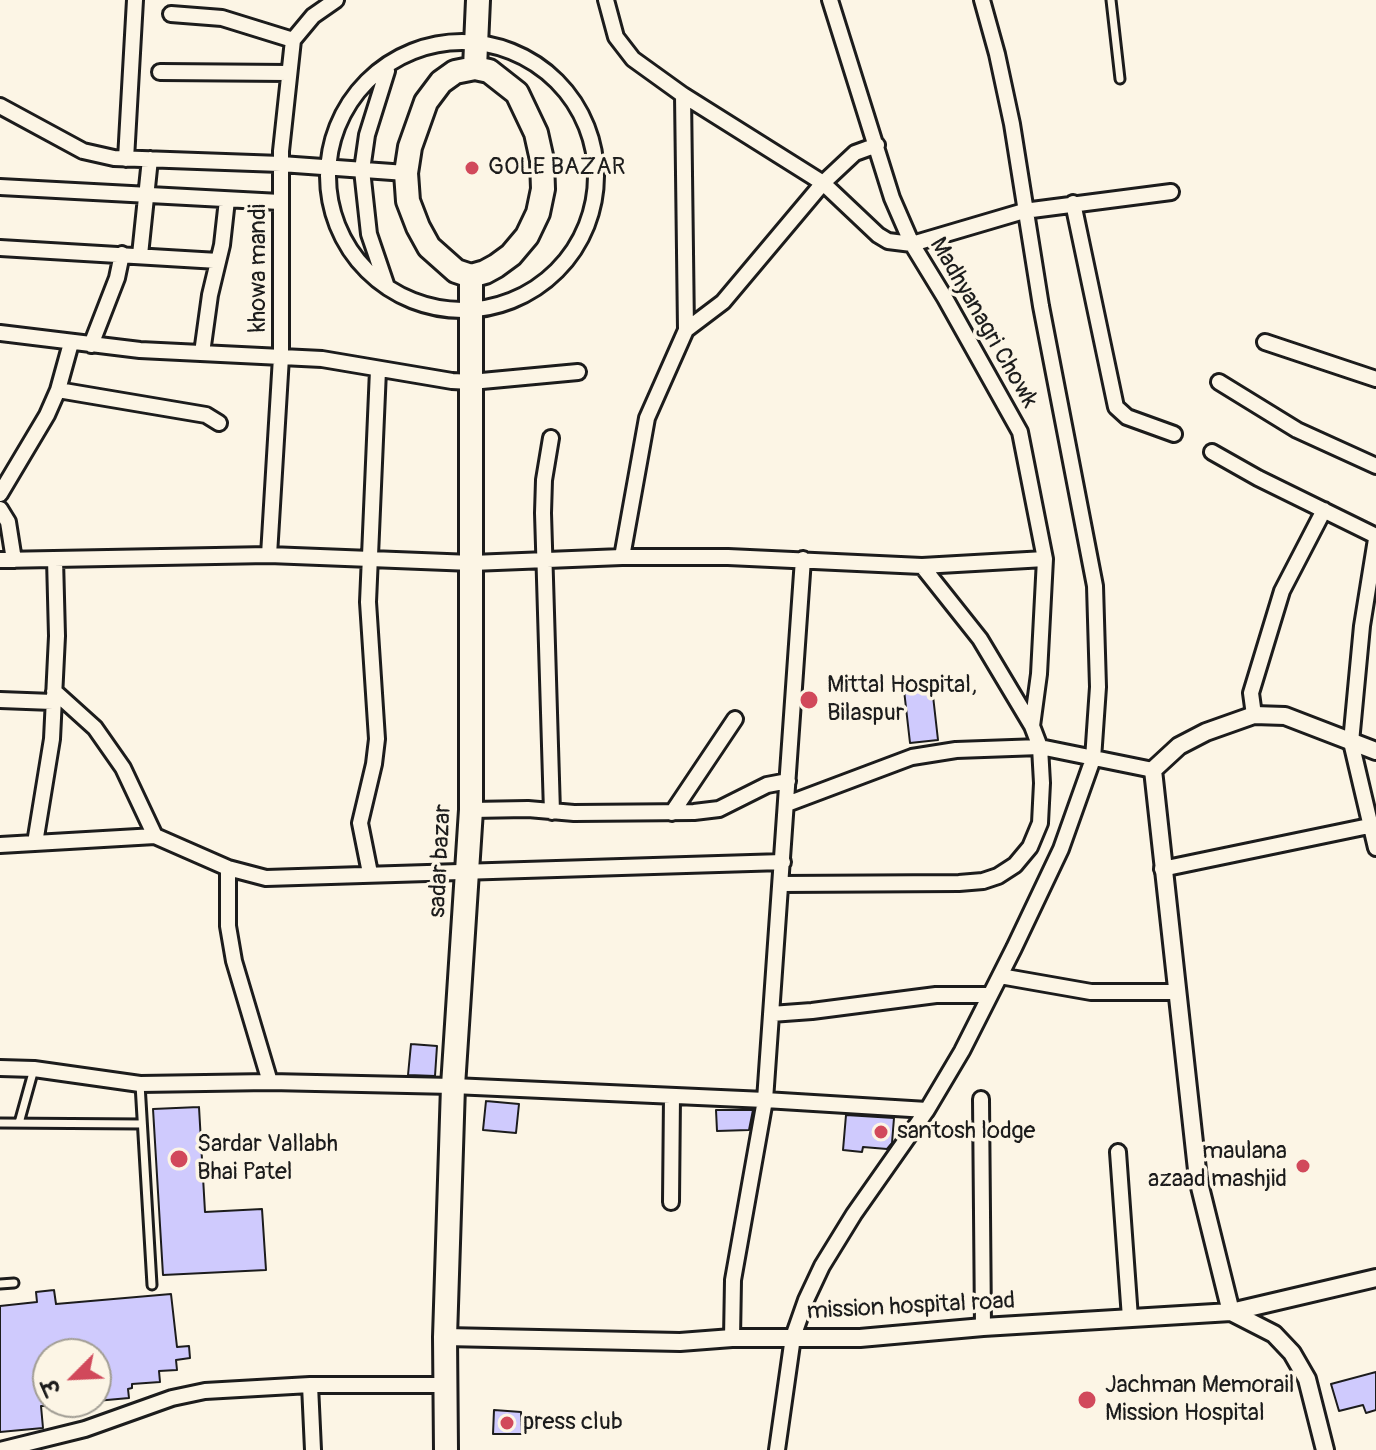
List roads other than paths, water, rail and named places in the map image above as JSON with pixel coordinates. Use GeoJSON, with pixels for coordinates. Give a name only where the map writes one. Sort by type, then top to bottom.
{"type":"FeatureCollection","features":[{"type":"Feature","properties":{"kind":"main road"},"geometry":{"type":"LineString","coordinates":[[475,68],[478,0]]}},
{"type":"Feature","properties":{"kind":"main road"},"geometry":{"type":"LineString","coordinates":[[475,68],[489,71],[517,93],[536,133],[542,160],[543,189],[538,213],[527,236],[511,255],[496,266],[471,276],[456,271],[429,247],[408,201],[406,173],[410,147],[426,102],[441,82],[455,72],[475,68]]}},
{"type":"Feature","properties":{"kind":"main road","name":"sadar bazar"},"geometry":{"type":"LineString","coordinates":[[446,1450],[445,1337],[453,1086],[471,810],[471,276]]}},
{"type":"Feature","properties":{"kind":"street"},"geometry":{"type":"LineString","coordinates":[[126,159],[135,0]]}},
{"type":"Feature","properties":{"kind":"street"},"geometry":{"type":"LineString","coordinates":[[171,14],[222,18],[293,40],[313,16],[336,0]]}},
{"type":"Feature","properties":{"kind":"street"},"geometry":{"type":"LineString","coordinates":[[606,0],[616,37],[633,59],[683,95],[823,183],[878,235],[898,244],[912,244],[1024,211],[1171,192]]}},
{"type":"Feature","properties":{"kind":"street","name":"Madhyanagri Chowk"},"geometry":{"type":"LineString","coordinates":[[830,0],[892,198],[912,244],[1020,432],[1045,559],[1039,674],[1032,726]]}},
{"type":"Feature","properties":{"kind":"street"},"geometry":{"type":"LineString","coordinates":[[777,1450],[793,1337],[806,1300],[822,1266],[854,1214],[927,1110],[990,995],[1061,849],[1093,759],[1098,687],[1095,586],[1024,211],[1012,124],[982,0]]}},
{"type":"Feature","properties":{"kind":"street"},"geometry":{"type":"LineString","coordinates":[[476,39],[511,46],[541,63],[569,90],[583,121],[594,161],[594,195],[586,226],[570,253],[544,282],[525,297],[506,305],[471,309],[420,305],[387,287],[354,259],[340,237],[324,194],[325,167],[347,112],[369,84],[388,67],[411,55],[476,39]]}},
{"type":"Feature","properties":{"kind":"street","name":"khowa mandi"},"geometry":{"type":"LineString","coordinates":[[269,555],[281,357],[281,164],[293,40]]}},
{"type":"Feature","properties":{"kind":"street"},"geometry":{"type":"LineString","coordinates":[[387,287],[369,234],[362,170],[367,135],[388,67]]}},
{"type":"Feature","properties":{"kind":"street"},"geometry":{"type":"LineString","coordinates":[[160,72],[289,73]]}},
{"type":"Feature","properties":{"kind":"street"},"geometry":{"type":"LineString","coordinates":[[622,557],[647,418],[686,330],[683,95]]}},
{"type":"Feature","properties":{"kind":"street"},"geometry":{"type":"LineString","coordinates":[[0,106],[83,151],[100,156],[406,173]]}},
{"type":"Feature","properties":{"kind":"street"},"geometry":{"type":"LineString","coordinates":[[686,330],[723,302],[823,183],[855,153],[877,145]]}},
{"type":"Feature","properties":{"kind":"street"},"geometry":{"type":"LineString","coordinates":[[140,255],[150,159]]}},
{"type":"Feature","properties":{"kind":"street"},"geometry":{"type":"LineString","coordinates":[[0,187],[280,202]]}},
{"type":"Feature","properties":{"kind":"street"},"geometry":{"type":"LineString","coordinates":[[202,353],[227,200]]}},
{"type":"Feature","properties":{"kind":"street"},"geometry":{"type":"LineString","coordinates":[[1073,203],[1116,407],[1127,417],[1174,434]]}},
{"type":"Feature","properties":{"kind":"street"},"geometry":{"type":"LineString","coordinates":[[0,248],[218,261]]}},
{"type":"Feature","properties":{"kind":"street"},"geometry":{"type":"LineString","coordinates":[[91,345],[117,278],[122,254]]}},
{"type":"Feature","properties":{"kind":"street"},"geometry":{"type":"LineString","coordinates":[[0,333],[91,345],[322,359],[471,382],[578,372]]}},
{"type":"Feature","properties":{"kind":"street"},"geometry":{"type":"LineString","coordinates":[[1265,342],[1376,379]]}},
{"type":"Feature","properties":{"kind":"street"},"geometry":{"type":"LineString","coordinates":[[0,494],[47,415],[58,390],[71,343]]}},
{"type":"Feature","properties":{"kind":"street"},"geometry":{"type":"LineString","coordinates":[[370,873],[360,823],[377,739],[368,602],[378,370]]}},
{"type":"Feature","properties":{"kind":"street"},"geometry":{"type":"LineString","coordinates":[[1219,382],[1297,430],[1376,466]]}},
{"type":"Feature","properties":{"kind":"street"},"geometry":{"type":"LineString","coordinates":[[58,390],[206,415],[219,423]]}},
{"type":"Feature","properties":{"kind":"street"},"geometry":{"type":"LineString","coordinates":[[551,438],[544,480],[543,560],[552,812]]}},
{"type":"Feature","properties":{"kind":"street"},"geometry":{"type":"LineString","coordinates":[[1212,452],[1376,537],[1362,626],[1351,742],[1376,848]]}},
{"type":"Feature","properties":{"kind":"street"},"geometry":{"type":"LineString","coordinates":[[0,509],[8,522],[7,560],[269,555],[472,563],[622,557],[803,559],[922,566],[1045,559]]}},
{"type":"Feature","properties":{"kind":"street"},"geometry":{"type":"LineString","coordinates":[[1254,715],[1251,693],[1282,591],[1324,510]]}},
{"type":"Feature","properties":{"kind":"street"},"geometry":{"type":"LineString","coordinates":[[35,843],[52,739],[57,636],[55,559]]}},
{"type":"Feature","properties":{"kind":"street"},"geometry":{"type":"LineString","coordinates":[[732,1338],[733,1280],[765,1100],[803,559]]}},
{"type":"Feature","properties":{"kind":"street"},"geometry":{"type":"LineString","coordinates":[[781,884],[983,881],[1015,865],[1030,847],[1040,823],[1042,783],[1040,747],[1032,726],[980,639],[922,566]]}},
{"type":"Feature","properties":{"kind":"street"},"geometry":{"type":"LineString","coordinates":[[0,700],[53,696],[95,728],[139,797],[155,836]]}},
{"type":"Feature","properties":{"kind":"street"},"geometry":{"type":"LineString","coordinates":[[1153,770],[1179,746],[1206,732],[1254,715],[1285,716],[1376,751]]}},
{"type":"Feature","properties":{"kind":"street"},"geometry":{"type":"LineString","coordinates":[[672,813],[735,719]]}},
{"type":"Feature","properties":{"kind":"street"},"geometry":{"type":"LineString","coordinates":[[787,804],[912,757],[956,750],[1040,747],[1153,770]]}},
{"type":"Feature","properties":{"kind":"street"},"geometry":{"type":"LineString","coordinates":[[1153,770],[1198,1179],[1231,1312],[1274,1334],[1292,1353],[1307,1379],[1325,1450]]}},
{"type":"Feature","properties":{"kind":"street"},"geometry":{"type":"LineString","coordinates":[[471,810],[672,813],[719,809],[767,785],[788,781]]}},
{"type":"Feature","properties":{"kind":"street"},"geometry":{"type":"LineString","coordinates":[[1162,869],[1369,826]]}},
{"type":"Feature","properties":{"kind":"street"},"geometry":{"type":"LineString","coordinates":[[0,845],[155,836],[228,868],[266,878],[783,862]]}},
{"type":"Feature","properties":{"kind":"street"},"geometry":{"type":"LineString","coordinates":[[228,868],[228,926],[234,961],[270,1082]]}},
{"type":"Feature","properties":{"kind":"street"},"geometry":{"type":"LineString","coordinates":[[1000,976],[1091,992],[1176,992]]}},
{"type":"Feature","properties":{"kind":"street"},"geometry":{"type":"LineString","coordinates":[[771,1014],[936,995],[990,995]]}},
{"type":"Feature","properties":{"kind":"street"},"geometry":{"type":"LineString","coordinates":[[0,1068],[34,1069],[140,1084],[270,1082],[453,1086],[927,1110]]}},
{"type":"Feature","properties":{"kind":"street"},"geometry":{"type":"LineString","coordinates":[[671,1202],[672,1096]]}},
{"type":"Feature","properties":{"kind":"street"},"geometry":{"type":"LineString","coordinates":[[981,1099],[983,1327]]}},
{"type":"Feature","properties":{"kind":"street"},"geometry":{"type":"LineString","coordinates":[[1118,1152],[1130,1318]]}},
{"type":"Feature","properties":{"kind":"street","name":"mission hospital road"},"geometry":{"type":"LineString","coordinates":[[445,1337],[680,1342],[732,1338],[860,1338],[1231,1312],[1376,1278]]}},
{"type":"Feature","properties":{"kind":"street"},"geometry":{"type":"LineString","coordinates":[[310,1385],[313,1450]]}},
{"type":"Feature","properties":{"kind":"street"},"geometry":{"type":"LineString","coordinates":[[0,1450],[85,1429],[205,1391],[310,1385],[445,1385]]}},
{"type":"Feature","properties":{"kind":"lane"},"geometry":{"type":"LineString","coordinates":[[1111,0],[1120,79]]}},
{"type":"Feature","properties":{"kind":"lane"},"geometry":{"type":"LineString","coordinates":[[19,1123],[34,1069]]}},
{"type":"Feature","properties":{"kind":"lane"},"geometry":{"type":"LineString","coordinates":[[140,1084],[152,1285]]}},
{"type":"Feature","properties":{"kind":"lane"},"geometry":{"type":"LineString","coordinates":[[0,1123],[142,1124]]}},
{"type":"Feature","properties":{"kind":"lane"},"geometry":{"type":"LineString","coordinates":[[0,1284],[14,1283]]}},
{"type":"Feature","properties":{"kind":"place","name":"GOLE BAZAR"},"geometry":{"type":"Point","coordinates":[472,168]}},
{"type":"Feature","properties":{"kind":"place","name":"Mittal Hospital, Bilaspur"},"geometry":{"type":"Point","coordinates":[809,700]}},
{"type":"Feature","properties":{"kind":"place","name":"santosh lodge"},"geometry":{"type":"Point","coordinates":[881,1132]}},
{"type":"Feature","properties":{"kind":"place","name":"Sardar Vallabh Bhai Patel"},"geometry":{"type":"Point","coordinates":[179,1159]}},
{"type":"Feature","properties":{"kind":"place","name":"maulana azaad mashjid"},"geometry":{"type":"Point","coordinates":[1303,1166]}},
{"type":"Feature","properties":{"kind":"place","name":"Jachman Memorail Mission Hospital"},"geometry":{"type":"Point","coordinates":[1087,1400]}},
{"type":"Feature","properties":{"kind":"place","name":"press club"},"geometry":{"type":"Point","coordinates":[507,1423]}}]}
